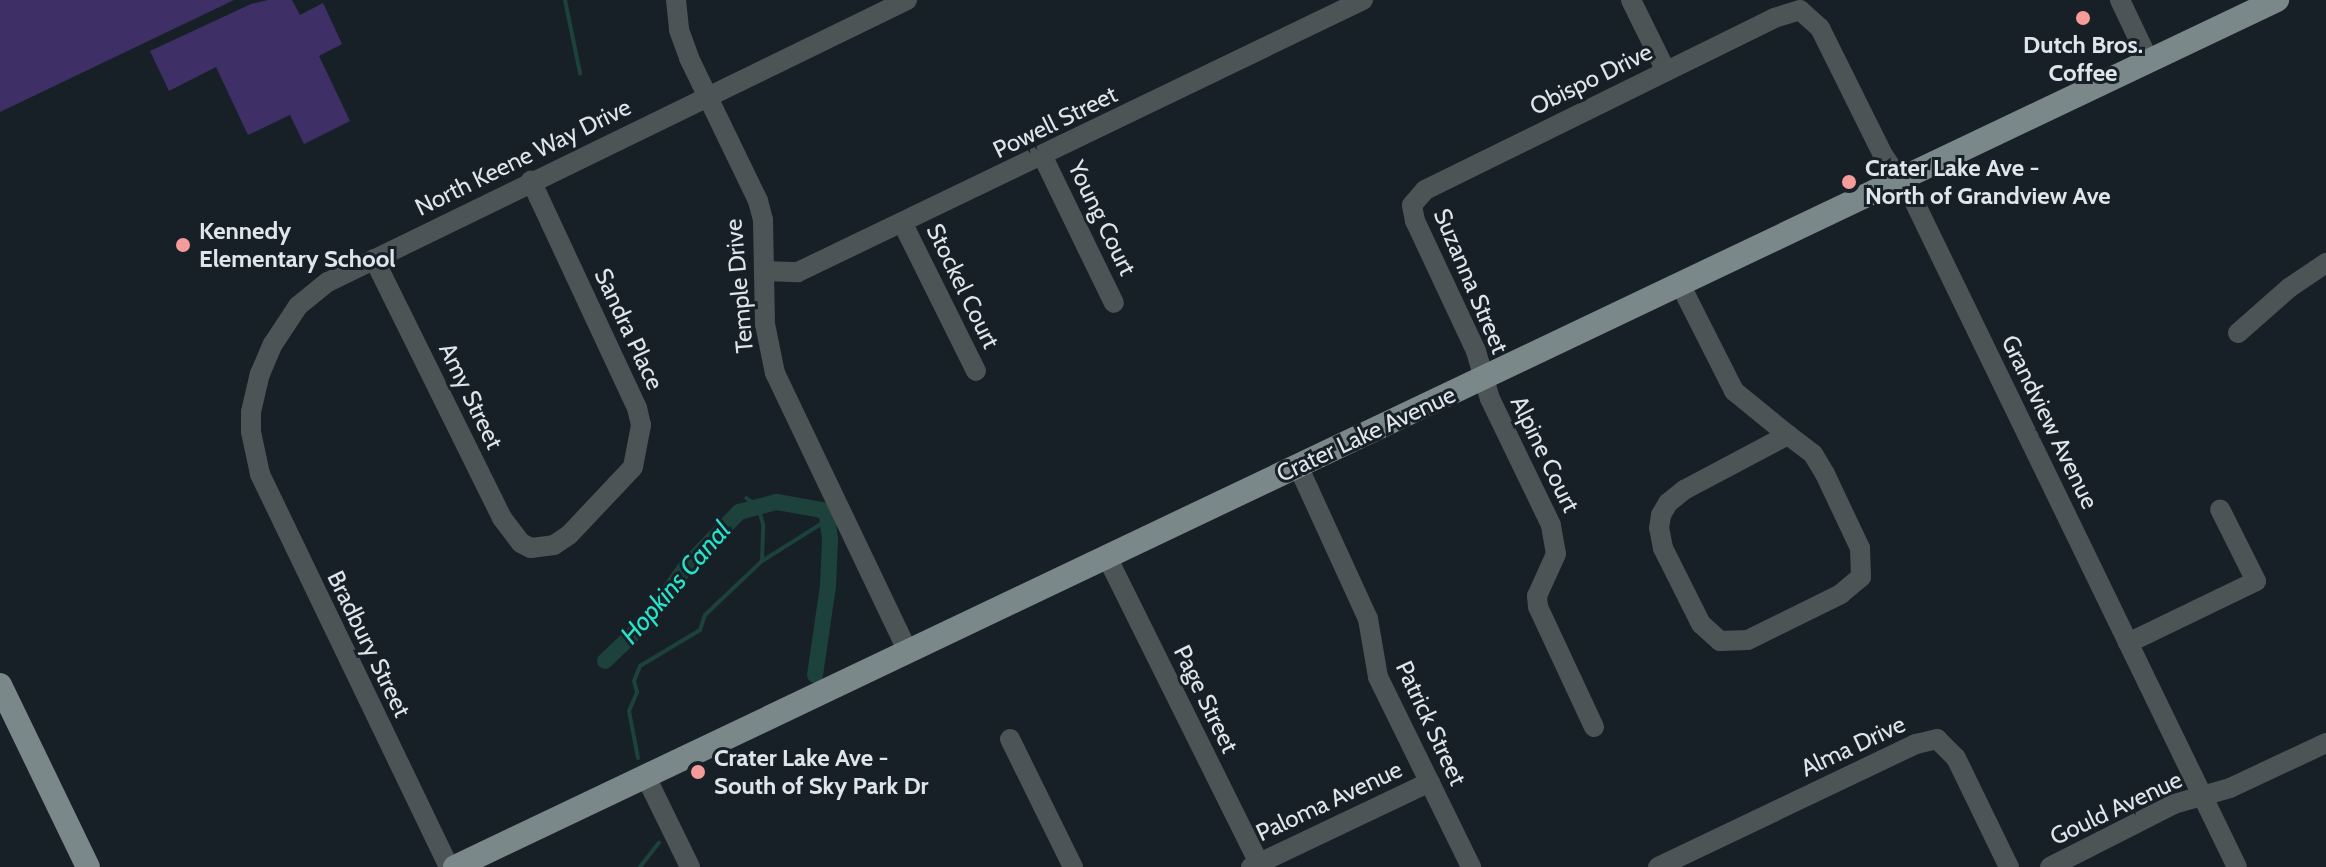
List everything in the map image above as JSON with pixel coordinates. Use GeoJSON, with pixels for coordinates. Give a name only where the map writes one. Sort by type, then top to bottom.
{"type":"FeatureCollection","features":[{"type":"Feature","properties":{"kind":"main road","name":"Crater Lake Avenue"},"geometry":{"type":"LineString","coordinates":[[452,867],[2277,0]]}},
{"type":"Feature","properties":{"kind":"main road"},"geometry":{"type":"LineString","coordinates":[[0,685],[88,867]]}},
{"type":"Feature","properties":{"kind":"street","name":"Temple Drive"},"geometry":{"type":"LineString","coordinates":[[676,0],[679,30],[758,201],[763,220],[765,324],[775,373],[908,652]]}},
{"type":"Feature","properties":{"kind":"street","name":"North Keene Way Drive"},"geometry":{"type":"LineString","coordinates":[[252,440],[251,412],[260,374],[284,325],[298,306],[328,282],[907,0]]}},
{"type":"Feature","properties":{"kind":"street","name":"Powell Street"},"geometry":{"type":"LineString","coordinates":[[765,271],[798,272],[1043,157],[1363,0]]}},
{"type":"Feature","properties":{"kind":"street"},"geometry":{"type":"LineString","coordinates":[[1631,0],[1666,71]]}},
{"type":"Feature","properties":{"kind":"street"},"geometry":{"type":"LineString","coordinates":[[2120,0],[2149,61]]}},
{"type":"Feature","properties":{"kind":"street","name":"Obispo Drive"},"geometry":{"type":"LineString","coordinates":[[1412,205],[1425,190],[1774,18],[1800,10]]}},
{"type":"Feature","properties":{"kind":"street","name":"Grandview Avenue"},"geometry":{"type":"LineString","coordinates":[[1800,10],[1820,28],[1883,155],[1913,199],[2237,867]]}},
{"type":"Feature","properties":{"kind":"street","name":"Young Court"},"geometry":{"type":"LineString","coordinates":[[1043,157],[1114,303]]}},
{"type":"Feature","properties":{"kind":"street","name":"Sandra Place"},"geometry":{"type":"LineString","coordinates":[[531,181],[637,408],[641,425],[633,467],[569,535],[554,545],[531,548]]}},
{"type":"Feature","properties":{"kind":"street","name":"Suzanna Street"},"geometry":{"type":"LineString","coordinates":[[1412,205],[1415,221],[1476,351],[1483,378]]}},
{"type":"Feature","properties":{"kind":"street","name":"Stockel Court"},"geometry":{"type":"LineString","coordinates":[[903,224],[976,371]]}},
{"type":"Feature","properties":{"kind":"street","name":"Amy Street"},"geometry":{"type":"LineString","coordinates":[[374,259],[502,518],[521,543],[531,548]]}},
{"type":"Feature","properties":{"kind":"street"},"geometry":{"type":"LineString","coordinates":[[2238,333],[2289,288],[2326,263]]}},
{"type":"Feature","properties":{"kind":"street"},"geometry":{"type":"LineString","coordinates":[[1680,284],[1734,391],[1813,454],[1860,548],[1861,577],[1841,594],[1748,640],[1720,641],[1701,624],[1663,548],[1659,528],[1661,515],[1668,503],[1684,490],[1788,435]]}},
{"type":"Feature","properties":{"kind":"street","name":"Alpine Court"},"geometry":{"type":"LineString","coordinates":[[1483,378],[1490,399],[1551,525],[1556,554],[1537,596],[1538,607],[1594,727]]}},
{"type":"Feature","properties":{"kind":"street","name":"Bradbury Street"},"geometry":{"type":"LineString","coordinates":[[252,440],[260,474],[274,507],[452,867]]}},
{"type":"Feature","properties":{"kind":"street","name":"Patrick Street"},"geometry":{"type":"LineString","coordinates":[[1298,466],[1368,619],[1374,665],[1471,867]]}},
{"type":"Feature","properties":{"kind":"street"},"geometry":{"type":"LineString","coordinates":[[2128,643],[2256,581],[2220,509]]}},
{"type":"Feature","properties":{"kind":"street","name":"Page Street"},"geometry":{"type":"LineString","coordinates":[[1107,557],[1255,865]]}},
{"type":"Feature","properties":{"kind":"street"},"geometry":{"type":"LineString","coordinates":[[1010,739],[1073,867]]}},
{"type":"Feature","properties":{"kind":"street","name":"Alma Drive"},"geometry":{"type":"LineString","coordinates":[[1658,867],[1916,744],[1937,739],[1956,758],[2009,867]]}},
{"type":"Feature","properties":{"kind":"street","name":"Gould Avenue"},"geometry":{"type":"LineString","coordinates":[[2050,867],[2174,804],[2230,788],[2326,743]]}},
{"type":"Feature","properties":{"kind":"street"},"geometry":{"type":"LineString","coordinates":[[646,777],[690,867]]}},
{"type":"Feature","properties":{"kind":"street","name":"Paloma Avenue"},"geometry":{"type":"LineString","coordinates":[[1255,865],[1430,782]]}},
{"type":"Feature","properties":{"kind":"shaded area"},"geometry":{"type":"Polygon","coordinates":[[[0,0],[234,0],[0,112],[0,0]]]}},
{"type":"Feature","properties":{"kind":"shaded area"},"geometry":{"type":"Polygon","coordinates":[[[292,0],[300,15],[323,3],[342,44],[319,56],[350,121],[304,144],[290,115],[248,135],[216,67],[169,91],[150,51],[251,4],[292,0]]]}},
{"type":"Feature","properties":{"kind":"waterway"},"geometry":{"type":"LineString","coordinates":[[565,0],[580,73]]}},
{"type":"Feature","properties":{"kind":"waterway"},"geometry":{"type":"LineString","coordinates":[[638,758],[629,711],[637,692],[634,681],[640,666],[700,630],[705,615],[762,561],[763,524],[758,506],[746,498]]}},
{"type":"Feature","properties":{"kind":"waterway","name":"Hopkins Canal"},"geometry":{"type":"LineString","coordinates":[[605,661],[651,617],[685,568],[739,512],[777,502],[822,510],[827,515],[830,541],[828,586],[815,675]]}},
{"type":"Feature","properties":{"kind":"waterway"},"geometry":{"type":"LineString","coordinates":[[762,561],[827,520]]}},
{"type":"Feature","properties":{"kind":"waterway"},"geometry":{"type":"LineString","coordinates":[[640,867],[659,843]]}},
{"type":"Feature","properties":{"kind":"place","name":"Dutch Bros. Coffee"},"geometry":{"type":"Point","coordinates":[2083,18]}},
{"type":"Feature","properties":{"kind":"place","name":"Crater Lake Ave - North of Grandview Ave"},"geometry":{"type":"Point","coordinates":[1849,182]}},
{"type":"Feature","properties":{"kind":"place","name":"Kennedy Elementary School"},"geometry":{"type":"Point","coordinates":[183,245]}},
{"type":"Feature","properties":{"kind":"place","name":"Crater Lake Ave - South of Sky Park Dr"},"geometry":{"type":"Point","coordinates":[698,772]}}]}
